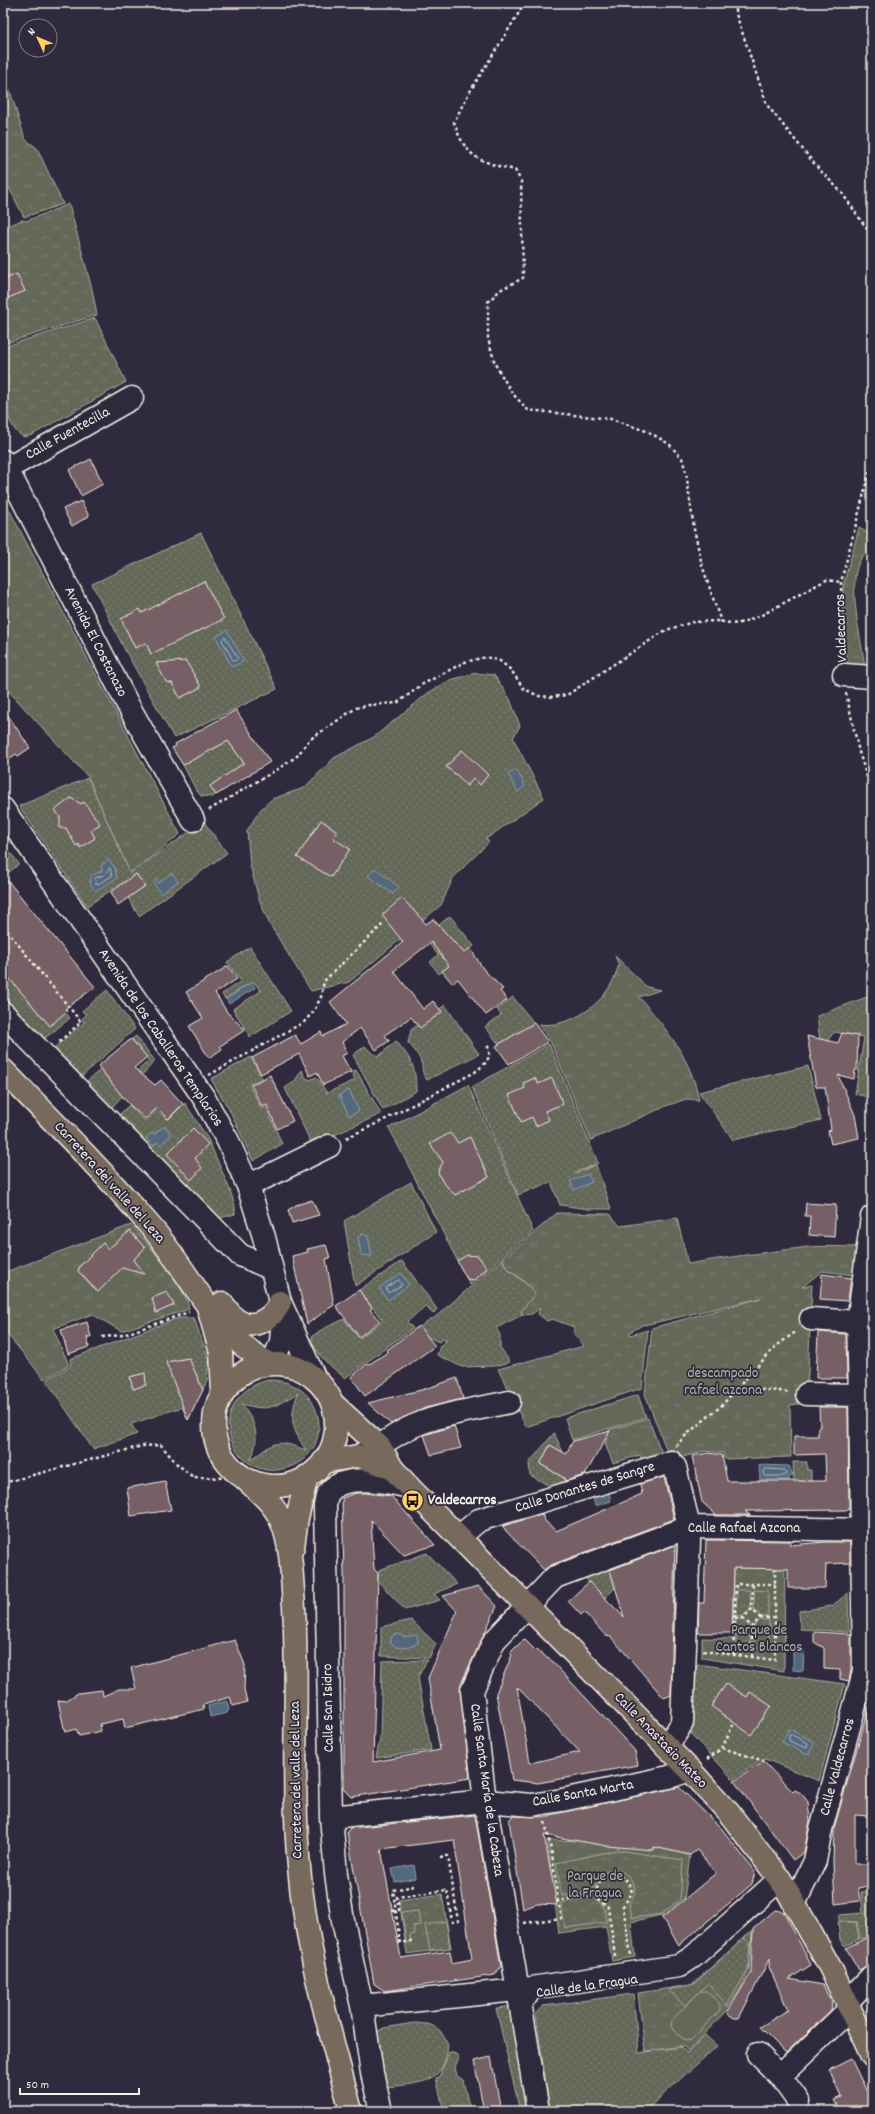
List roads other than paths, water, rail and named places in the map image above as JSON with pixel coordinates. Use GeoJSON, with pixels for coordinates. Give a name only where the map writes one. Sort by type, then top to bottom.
{"type":"FeatureCollection","features":[{"type":"Feature","properties":{"kind":"main road","name":"Carretera del valle del Leza"},"geometry":{"type":"LineString","coordinates":[[3,1070],[77,1146],[151,1227],[205,1300]]}},
{"type":"Feature","properties":{"kind":"main road"},"geometry":{"type":"LineString","coordinates":[[151,1227],[188,1261],[235,1318],[243,1323],[255,1324],[268,1320],[282,1307]]}},
{"type":"Feature","properties":{"kind":"main road"},"geometry":{"type":"LineString","coordinates":[[205,1300],[241,1344],[271,1364],[301,1370],[315,1379],[325,1389],[332,1403],[336,1427],[334,1440],[315,1469],[297,1518],[291,1564]]}},
{"type":"Feature","properties":{"kind":"main road"},"geometry":{"type":"LineString","coordinates":[[205,1300],[221,1353],[223,1392]]}},
{"type":"Feature","properties":{"kind":"main road"},"geometry":{"type":"LineString","coordinates":[[271,1364],[245,1372],[235,1378],[223,1392],[215,1410],[214,1430],[218,1449],[229,1466],[246,1479],[270,1503],[282,1523],[291,1564]]}},
{"type":"Feature","properties":{"kind":"main road","name":"Calle Anastasio Mateo"},"geometry":{"type":"LineString","coordinates":[[332,1403],[380,1447],[392,1468],[409,1487],[667,1747],[698,1765],[729,1813],[786,1889],[831,1969],[872,2056]]}},
{"type":"Feature","properties":{"kind":"main road"},"geometry":{"type":"LineString","coordinates":[[246,1479],[260,1484],[276,1486],[292,1483],[315,1469],[358,1456],[392,1468]]}},
{"type":"Feature","properties":{"kind":"main road","name":"Carretera del valle del Leza"},"geometry":{"type":"LineString","coordinates":[[291,1564],[297,1658],[294,1788],[299,1868],[313,1961],[351,2111]]}},
{"type":"Feature","properties":{"kind":"street","name":"Calle Fuentecilla"},"geometry":{"type":"LineString","coordinates":[[4,467],[132,398]]}},
{"type":"Feature","properties":{"kind":"street","name":"Avenida El Costanazo"},"geometry":{"type":"LineString","coordinates":[[4,467],[129,707],[193,820]]}},
{"type":"Feature","properties":{"kind":"street"},"geometry":{"type":"LineString","coordinates":[[844,675],[872,677]]}},
{"type":"Feature","properties":{"kind":"street","name":"Avenida de los Caballeros Templarios"},"geometry":{"type":"LineString","coordinates":[[3,809],[204,1098],[228,1141],[248,1186],[264,1237],[270,1268],[282,1307],[315,1379]]}},
{"type":"Feature","properties":{"kind":"street"},"geometry":{"type":"LineString","coordinates":[[3,1014],[240,1255],[270,1268]]}},
{"type":"Feature","properties":{"kind":"street"},"geometry":{"type":"LineString","coordinates":[[248,1186],[329,1146]]}},
{"type":"Feature","properties":{"kind":"street"},"geometry":{"type":"LineString","coordinates":[[867,1530],[858,1322],[872,1217]]}},
{"type":"Feature","properties":{"kind":"street","name":"Avenida de los Caballeros Templarios"},"geometry":{"type":"LineString","coordinates":[[271,1364],[281,1342],[282,1307]]}},
{"type":"Feature","properties":{"kind":"street"},"geometry":{"type":"LineString","coordinates":[[811,1319],[858,1322]]}},
{"type":"Feature","properties":{"kind":"street"},"geometry":{"type":"LineString","coordinates":[[807,1394],[860,1395]]}},
{"type":"Feature","properties":{"kind":"street"},"geometry":{"type":"LineString","coordinates":[[358,1456],[380,1447],[405,1430],[422,1424],[509,1402]]}},
{"type":"Feature","properties":{"kind":"street","name":"Calle Donantes de Sangre"},"geometry":{"type":"LineString","coordinates":[[459,1537],[479,1520],[671,1462],[675,1467],[689,1527]]}},
{"type":"Feature","properties":{"kind":"street","name":"Calle San Isidro"},"geometry":{"type":"LineString","coordinates":[[381,2111],[372,2073],[362,2006],[343,1921],[336,1874],[331,1817],[325,1506],[328,1494],[335,1487],[347,1482],[384,1481],[409,1487]]}},
{"type":"Feature","properties":{"kind":"street"},"geometry":{"type":"LineString","coordinates":[[667,1747],[682,1723],[689,1527]]}},
{"type":"Feature","properties":{"kind":"street","name":"Calle Rafael Azcona"},"geometry":{"type":"LineString","coordinates":[[528,1606],[555,1577],[689,1527],[867,1530]]}},
{"type":"Feature","properties":{"kind":"street","name":"Calle Valdecarros"},"geometry":{"type":"LineString","coordinates":[[786,1889],[815,1861],[821,1829],[864,1672],[867,1530]]}},
{"type":"Feature","properties":{"kind":"street","name":"Calle Santa María de la Cabeza"},"geometry":{"type":"LineString","coordinates":[[528,1606],[494,1641],[472,1691],[485,1801],[538,2111]]}},
{"type":"Feature","properties":{"kind":"street","name":"Calle Santa Marta"},"geometry":{"type":"LineString","coordinates":[[331,1817],[485,1801],[532,1805],[669,1777],[698,1765]]}},
{"type":"Feature","properties":{"kind":"street","name":"Calle de la Fragua"},"geometry":{"type":"LineString","coordinates":[[362,2006],[519,1993],[679,1966],[786,1889]]}},
{"type":"Feature","properties":{"kind":"street"},"geometry":{"type":"LineString","coordinates":[[780,2076],[848,2005],[872,1976]]}},
{"type":"Feature","properties":{"kind":"street"},"geometry":{"type":"LineString","coordinates":[[758,2054],[780,2076],[798,2101]]}},
{"type":"Feature","properties":{"kind":"water"},"geometry":{"type":"Polygon","coordinates":[[[227,630],[244,661],[232,667],[216,637],[227,630]]]}},
{"type":"Feature","properties":{"kind":"water"},"geometry":{"type":"Polygon","coordinates":[[[517,770],[525,786],[518,792],[508,774],[517,770]]]}},
{"type":"Feature","properties":{"kind":"water"},"geometry":{"type":"Polygon","coordinates":[[[109,860],[115,868],[117,878],[96,891],[91,884],[90,879],[92,875],[102,871],[101,865],[109,860]]]}},
{"type":"Feature","properties":{"kind":"water"},"geometry":{"type":"Polygon","coordinates":[[[375,868],[399,887],[393,894],[368,876],[375,868]]]}},
{"type":"Feature","properties":{"kind":"water"},"geometry":{"type":"Polygon","coordinates":[[[172,873],[178,881],[161,894],[153,882],[156,879],[158,883],[172,873]]]}},
{"type":"Feature","properties":{"kind":"water"},"geometry":{"type":"Polygon","coordinates":[[[252,982],[255,988],[229,1004],[226,999],[252,982]]]}},
{"type":"Feature","properties":{"kind":"water"},"geometry":{"type":"Polygon","coordinates":[[[349,1090],[359,1111],[349,1116],[339,1095],[349,1090]]]}},
{"type":"Feature","properties":{"kind":"water"},"geometry":{"type":"Polygon","coordinates":[[[163,1127],[167,1128],[171,1135],[160,1145],[157,1142],[153,1146],[146,1138],[152,1133],[156,1134],[157,1131],[163,1127]]]}},
{"type":"Feature","properties":{"kind":"water"},"geometry":{"type":"Polygon","coordinates":[[[588,1174],[592,1182],[574,1190],[570,1181],[588,1174]]]}},
{"type":"Feature","properties":{"kind":"water"},"geometry":{"type":"Polygon","coordinates":[[[363,1234],[368,1236],[372,1256],[361,1255],[358,1237],[363,1234]]]}},
{"type":"Feature","properties":{"kind":"water"},"geometry":{"type":"Polygon","coordinates":[[[401,1273],[409,1285],[388,1300],[379,1288],[401,1273]]]}},
{"type":"Feature","properties":{"kind":"water"},"geometry":{"type":"Polygon","coordinates":[[[759,1465],[789,1466],[793,1475],[789,1478],[789,1480],[760,1480],[759,1465]]]}},
{"type":"Feature","properties":{"kind":"water"},"geometry":{"type":"Polygon","coordinates":[[[609,1493],[611,1501],[595,1506],[593,1498],[609,1493]]]}},
{"type":"Feature","properties":{"kind":"water"},"geometry":{"type":"Polygon","coordinates":[[[398,1634],[405,1637],[415,1635],[418,1638],[418,1643],[407,1648],[395,1647],[390,1641],[393,1635],[398,1634]]]}},
{"type":"Feature","properties":{"kind":"water"},"geometry":{"type":"Polygon","coordinates":[[[793,1650],[804,1651],[803,1671],[793,1670],[793,1650]]]}},
{"type":"Feature","properties":{"kind":"water"},"geometry":{"type":"Polygon","coordinates":[[[227,1701],[229,1709],[227,1713],[210,1717],[208,1706],[227,1701]]]}},
{"type":"Feature","properties":{"kind":"water"},"geometry":{"type":"Polygon","coordinates":[[[789,1729],[815,1742],[808,1755],[782,1742],[789,1729]]]}},
{"type":"Feature","properties":{"kind":"water"},"geometry":{"type":"Polygon","coordinates":[[[414,1865],[416,1878],[395,1882],[392,1869],[414,1865]]]}},
{"type":"Feature","properties":{"kind":"place","name":"Valdecarros"},"geometry":{"type":"Point","coordinates":[413,1501]}},
{"type":"Feature","properties":{"kind":"park label","name":"descampado rafael azcona"},"geometry":{"type":"Point","coordinates":[723,1382]}},
{"type":"Feature","properties":{"kind":"park label","name":"Parque de Cantos Blancos"},"geometry":{"type":"Point","coordinates":[759,1640]}},
{"type":"Feature","properties":{"kind":"park label","name":"Parque de la Fragua"},"geometry":{"type":"Point","coordinates":[595,1886]}}]}
